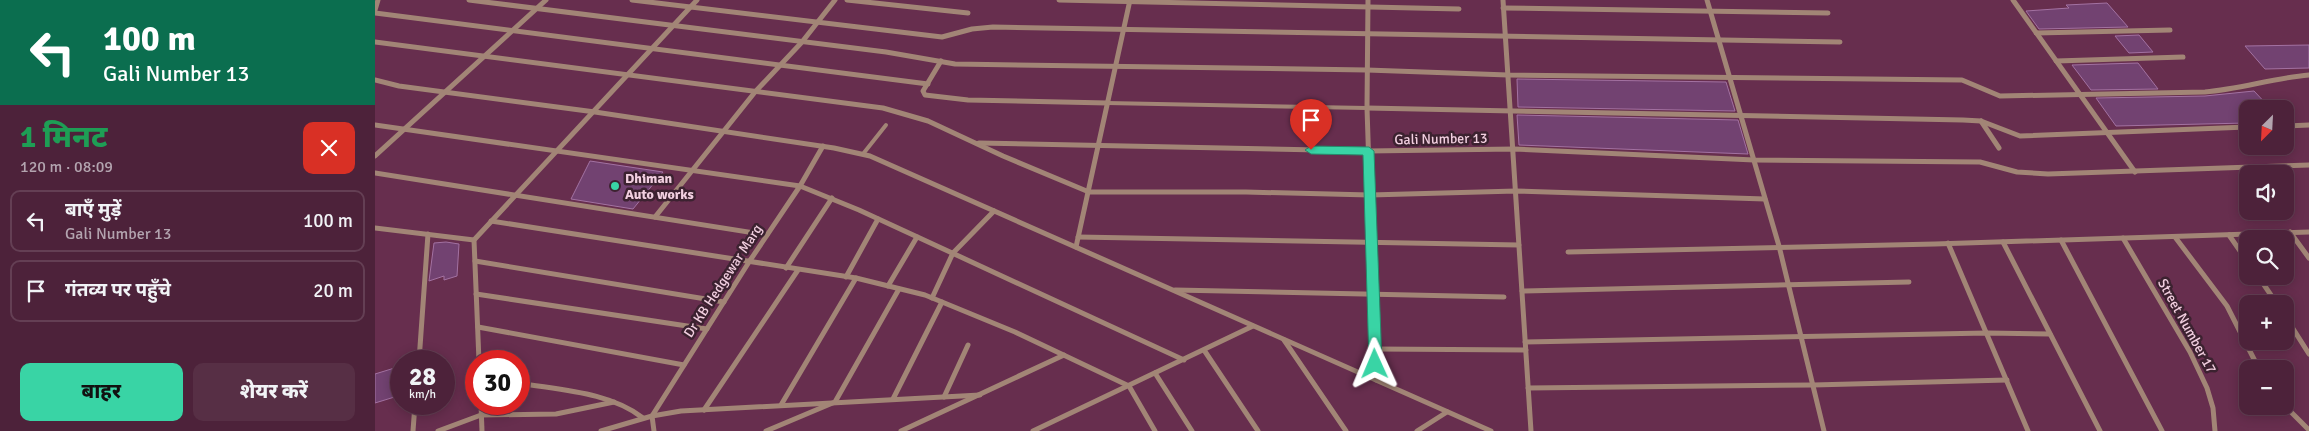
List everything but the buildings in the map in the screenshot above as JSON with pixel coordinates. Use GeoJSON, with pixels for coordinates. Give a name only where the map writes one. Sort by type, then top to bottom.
{"type":"FeatureCollection","features":[{"type":"Feature","properties":{"kind":"street"},"geometry":{"type":"LineString","coordinates":[[378,0],[375,12],[510,32],[927,84]]}},
{"type":"Feature","properties":{"kind":"street"},"geometry":{"type":"LineString","coordinates":[[469,0],[802,42],[941,62],[1114,68],[1367,70],[1507,75],[1962,80],[1969,81],[1993,95],[2080,95],[2236,90],[2288,77],[2309,75]]}},
{"type":"Feature","properties":{"kind":"street"},"geometry":{"type":"LineString","coordinates":[[375,156],[546,0]]}},
{"type":"Feature","properties":{"kind":"street"},"geometry":{"type":"LineString","coordinates":[[632,0],[816,24],[942,37],[972,29],[993,27],[1840,42]]}},
{"type":"Feature","properties":{"kind":"street"},"geometry":{"type":"LineString","coordinates":[[479,350],[474,240],[595,112],[697,0]]}},
{"type":"Feature","properties":{"kind":"street"},"geometry":{"type":"LineString","coordinates":[[655,217],[755,92],[802,42],[835,0]]}},
{"type":"Feature","properties":{"kind":"street"},"geometry":{"type":"LineString","coordinates":[[847,0],[968,13]]}},
{"type":"Feature","properties":{"kind":"street"},"geometry":{"type":"LineString","coordinates":[[1059,0],[1367,3],[1459,8]]}},
{"type":"Feature","properties":{"kind":"street"},"geometry":{"type":"LineString","coordinates":[[1503,0],[1531,431]]}},
{"type":"Feature","properties":{"kind":"street"},"geometry":{"type":"LineString","coordinates":[[1707,0],[1779,246],[1824,431]]}},
{"type":"Feature","properties":{"kind":"street"},"geometry":{"type":"LineString","coordinates":[[2013,0],[2135,172]]}},
{"type":"Feature","properties":{"kind":"street"},"geometry":{"type":"LineString","coordinates":[[1077,247],[1114,68],[1130,2]]}},
{"type":"Feature","properties":{"kind":"street"},"geometry":{"type":"LineString","coordinates":[[1367,3],[1367,108],[1376,380]]}},
{"type":"Feature","properties":{"kind":"street"},"geometry":{"type":"LineString","coordinates":[[1503,8],[1828,13]]}},
{"type":"Feature","properties":{"kind":"street"},"geometry":{"type":"LineString","coordinates":[[2036,33],[2170,30]]}},
{"type":"Feature","properties":{"kind":"street"},"geometry":{"type":"LineString","coordinates":[[375,42],[902,112],[1089,192],[1247,192],[1370,195],[1516,191],[1765,199]]}},
{"type":"Feature","properties":{"kind":"street"},"geometry":{"type":"LineString","coordinates":[[2056,61],[2183,57]]}},
{"type":"Feature","properties":{"kind":"street"},"geometry":{"type":"LineString","coordinates":[[941,62],[923,91],[925,95],[941,99],[1107,103]]}},
{"type":"Feature","properties":{"kind":"street"},"geometry":{"type":"LineString","coordinates":[[375,80],[445,92],[823,146],[863,154],[1491,431]]}},
{"type":"Feature","properties":{"kind":"street"},"geometry":{"type":"LineString","coordinates":[[1367,108],[1981,121],[2008,133],[2020,136],[2106,131],[2239,127]]}},
{"type":"Feature","properties":{"kind":"street"},"geometry":{"type":"LineString","coordinates":[[1981,121],[1999,148]]}},
{"type":"Feature","properties":{"kind":"street"},"geometry":{"type":"LineString","coordinates":[[375,125],[800,186],[832,198],[1184,360]]}},
{"type":"Feature","properties":{"kind":"street"},"geometry":{"type":"LineString","coordinates":[[2294,126],[2309,126]]}},
{"type":"Feature","properties":{"kind":"street","name":"Gali Number 13"},"geometry":{"type":"LineString","coordinates":[[976,143],[1369,151],[1514,149],[1754,160],[1980,162],[2017,172],[2048,174],[2309,165]]}},
{"type":"Feature","properties":{"kind":"street","name":"Dr KB Hedgewar Marg"},"geometry":{"type":"LineString","coordinates":[[651,416],[800,186],[823,146]]}},
{"type":"Feature","properties":{"kind":"street"},"geometry":{"type":"LineString","coordinates":[[375,173],[767,235]]}},
{"type":"Feature","properties":{"kind":"street"},"geometry":{"type":"LineString","coordinates":[[786,268],[832,198]]}},
{"type":"Feature","properties":{"kind":"street"},"geometry":{"type":"LineString","coordinates":[[933,298],[953,253],[994,211]]}},
{"type":"Feature","properties":{"kind":"street"},"geometry":{"type":"LineString","coordinates":[[845,277],[878,219]]}},
{"type":"Feature","properties":{"kind":"street"},"geometry":{"type":"LineString","coordinates":[[491,221],[856,278],[933,298],[1064,355],[1129,386],[1155,431]]}},
{"type":"Feature","properties":{"kind":"street"},"geometry":{"type":"LineString","coordinates":[[375,228],[474,240]]}},
{"type":"Feature","properties":{"kind":"street"},"geometry":{"type":"LineString","coordinates":[[2294,232],[2309,232]]}},
{"type":"Feature","properties":{"kind":"street"},"geometry":{"type":"LineString","coordinates":[[420,350],[428,234]]}},
{"type":"Feature","properties":{"kind":"street"},"geometry":{"type":"LineString","coordinates":[[2229,235],[2239,249]]}},
{"type":"Feature","properties":{"kind":"street"},"geometry":{"type":"LineString","coordinates":[[1568,252],[1779,246],[1948,244],[2239,235]]}},
{"type":"Feature","properties":{"kind":"street"},"geometry":{"type":"LineString","coordinates":[[888,286],[917,237]]}},
{"type":"Feature","properties":{"kind":"street"},"geometry":{"type":"LineString","coordinates":[[1078,237],[1519,245]]}},
{"type":"Feature","properties":{"kind":"street"},"geometry":{"type":"LineString","coordinates":[[2175,237],[2227,306],[2254,360]]}},
{"type":"Feature","properties":{"kind":"street"},"geometry":{"type":"LineString","coordinates":[[2294,237],[2309,258]]}},
{"type":"Feature","properties":{"kind":"street","name":"Street Number 17"},"geometry":{"type":"LineString","coordinates":[[2123,238],[2186,345],[2207,388],[2213,408],[2215,431]]}},
{"type":"Feature","properties":{"kind":"street"},"geometry":{"type":"LineString","coordinates":[[2061,240],[2162,431]]}},
{"type":"Feature","properties":{"kind":"street"},"geometry":{"type":"LineString","coordinates":[[2003,242],[2100,431]]}},
{"type":"Feature","properties":{"kind":"street"},"geometry":{"type":"LineString","coordinates":[[1948,244],[2028,431]]}},
{"type":"Feature","properties":{"kind":"street"},"geometry":{"type":"LineString","coordinates":[[475,261],[724,302]]}},
{"type":"Feature","properties":{"kind":"street"},"geometry":{"type":"LineString","coordinates":[[704,410],[798,270]]}},
{"type":"Feature","properties":{"kind":"street"},"geometry":{"type":"LineString","coordinates":[[781,405],[856,278]]}},
{"type":"Feature","properties":{"kind":"street"},"geometry":{"type":"LineString","coordinates":[[1522,291],[1909,282]]}},
{"type":"Feature","properties":{"kind":"street"},"geometry":{"type":"LineString","coordinates":[[766,431],[835,402],[899,289]]}},
{"type":"Feature","properties":{"kind":"street"},"geometry":{"type":"LineString","coordinates":[[1172,290],[1373,296],[1504,297]]}},
{"type":"Feature","properties":{"kind":"street"},"geometry":{"type":"LineString","coordinates":[[476,294],[707,329]]}},
{"type":"Feature","properties":{"kind":"street"},"geometry":{"type":"LineString","coordinates":[[893,399],[942,302]]}},
{"type":"Feature","properties":{"kind":"street"},"geometry":{"type":"LineString","coordinates":[[1033,431],[1253,326]]}},
{"type":"Feature","properties":{"kind":"street"},"geometry":{"type":"LineString","coordinates":[[478,327],[684,365]]}},
{"type":"Feature","properties":{"kind":"street"},"geometry":{"type":"LineString","coordinates":[[2294,330],[2309,354]]}},
{"type":"Feature","properties":{"kind":"street"},"geometry":{"type":"LineString","coordinates":[[1525,342],[1987,333],[2050,334]]}},
{"type":"Feature","properties":{"kind":"street"},"geometry":{"type":"LineString","coordinates":[[1284,339],[1345,431]]}},
{"type":"Feature","properties":{"kind":"street"},"geometry":{"type":"LineString","coordinates":[[945,397],[968,345]]}},
{"type":"Feature","properties":{"kind":"street"},"geometry":{"type":"LineString","coordinates":[[1375,349],[1526,350]]}},
{"type":"Feature","properties":{"kind":"street"},"geometry":{"type":"LineString","coordinates":[[1204,350],[1259,431]]}},
{"type":"Feature","properties":{"kind":"street"},"geometry":{"type":"LineString","coordinates":[[901,431],[1064,355]]}},
{"type":"Feature","properties":{"kind":"street"},"geometry":{"type":"LineString","coordinates":[[1155,374],[1192,431]]}},
{"type":"Feature","properties":{"kind":"street"},"geometry":{"type":"LineString","coordinates":[[1528,388],[1813,385],[2007,380]]}},
{"type":"Feature","properties":{"kind":"street"},"geometry":{"type":"LineString","coordinates":[[530,385],[614,402],[637,411],[643,418]]}},
{"type":"Feature","properties":{"kind":"street"},"geometry":{"type":"LineString","coordinates":[[601,431],[651,416],[704,410],[979,395]]}},
{"type":"Feature","properties":{"kind":"street"},"geometry":{"type":"LineString","coordinates":[[530,414],[556,414],[614,402]]}},
{"type":"Feature","properties":{"kind":"street"},"geometry":{"type":"LineString","coordinates":[[1417,431],[1447,412]]}},
{"type":"Feature","properties":{"kind":"street"},"geometry":{"type":"LineString","coordinates":[[413,431],[414,415]]}},
{"type":"Feature","properties":{"kind":"street"},"geometry":{"type":"LineString","coordinates":[[438,431],[481,415],[482,431]]}},
{"type":"Feature","properties":{"kind":"street"},"geometry":{"type":"LineString","coordinates":[[2294,415],[2309,430]]}},
{"type":"Feature","properties":{"kind":"street"},"geometry":{"type":"LineString","coordinates":[[651,416],[653,431]]}},
{"type":"Feature","properties":{"kind":"lane"},"geometry":{"type":"LineString","coordinates":[[1107,103],[1367,108]]}},
{"type":"Feature","properties":{"kind":"lane"},"geometry":{"type":"LineString","coordinates":[[863,154],[886,126]]}},
{"type":"Feature","properties":{"kind":"place","name":"Dhiman Auto works"},"geometry":{"type":"Point","coordinates":[615,186]}},
{"type":"Feature","properties":{"kind":"route"},"geometry":{"type":"LineString","coordinates":[[1311,150],[1369,151],[1375,364]]}}]}
